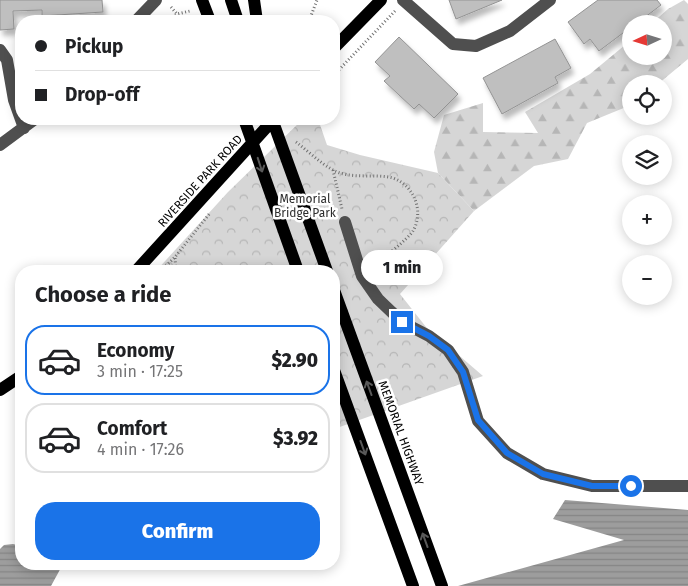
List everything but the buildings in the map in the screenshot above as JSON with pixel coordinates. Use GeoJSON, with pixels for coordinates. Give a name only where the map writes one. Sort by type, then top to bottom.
{"type":"FeatureCollection","features":[{"type":"Feature","properties":{"kind":"main road"},"geometry":{"type":"LineString","coordinates":[[202,0],[208,15]]}},
{"type":"Feature","properties":{"kind":"main road"},"geometry":{"type":"LineString","coordinates":[[230,0],[236,15]]}},
{"type":"Feature","properties":{"kind":"main road"},"geometry":{"type":"LineString","coordinates":[[254,0],[256,15]]}},
{"type":"Feature","properties":{"kind":"main road"},"geometry":{"type":"LineString","coordinates":[[340,42],[381,0]]}},
{"type":"Feature","properties":{"kind":"main road"},"geometry":{"type":"LineString","coordinates":[[246,125],[296,265]]}},
{"type":"Feature","properties":{"kind":"main road","name":"RIVERSIDE PARK ROAD"},"geometry":{"type":"LineString","coordinates":[[142,265],[268,125]]}},
{"type":"Feature","properties":{"kind":"main road"},"geometry":{"type":"LineString","coordinates":[[275,125],[290,172],[325,265]]}},
{"type":"Feature","properties":{"kind":"main road"},"geometry":{"type":"LineString","coordinates":[[283,125],[290,172]]}},
{"type":"Feature","properties":{"kind":"main road","name":"MEMORIAL HIGHWAY"},"geometry":{"type":"LineString","coordinates":[[340,306],[442,586]]}},
{"type":"Feature","properties":{"kind":"main road"},"geometry":{"type":"LineString","coordinates":[[0,390],[15,380]]}},
{"type":"Feature","properties":{"kind":"main road"},"geometry":{"type":"LineString","coordinates":[[340,386],[413,586]]}},
{"type":"Feature","properties":{"kind":"street"},"geometry":{"type":"LineString","coordinates":[[142,15],[156,0]]}},
{"type":"Feature","properties":{"kind":"street"},"geometry":{"type":"LineString","coordinates":[[404,0],[454,44],[476,46],[510,31],[550,0]]}},
{"type":"Feature","properties":{"kind":"street"},"geometry":{"type":"LineString","coordinates":[[0,50],[7,60],[15,103]]}},
{"type":"Feature","properties":{"kind":"street"},"geometry":{"type":"LineString","coordinates":[[0,145],[27,125]]}},
{"type":"Feature","properties":{"kind":"street"},"geometry":{"type":"LineString","coordinates":[[345,222],[362,276],[378,299],[402,322],[429,336],[448,350],[463,372],[478,420],[507,453],[543,474],[592,486],[688,486]]}},
{"type":"Feature","properties":{"kind":"path"},"geometry":{"type":"LineString","coordinates":[[311,15],[317,0]]}},
{"type":"Feature","properties":{"kind":"path"},"geometry":{"type":"LineString","coordinates":[[340,69],[404,0]]}},
{"type":"Feature","properties":{"kind":"path"},"geometry":{"type":"LineString","coordinates":[[171,7],[177,14],[190,11]]}},
{"type":"Feature","properties":{"kind":"path"},"geometry":{"type":"LineString","coordinates":[[289,136],[333,170],[358,176],[392,178],[404,184],[414,197],[418,214],[412,233],[362,276]]}},
{"type":"Feature","properties":{"kind":"path"},"geometry":{"type":"LineString","coordinates":[[333,170],[345,222]]}},
{"type":"Feature","properties":{"kind":"path"},"geometry":{"type":"LineString","coordinates":[[175,257],[176,265]]}},
{"type":"Feature","properties":{"kind":"green space"},"geometry":{"type":"Polygon","coordinates":[[[684,0],[688,4],[688,59],[669,75],[622,75],[622,109],[587,123],[568,159],[534,166],[474,211],[438,173],[434,152],[444,115],[483,103],[483,132],[538,133],[525,112],[590,74],[622,47],[622,65],[672,65],[672,15],[661,15],[684,0]]]}},
{"type":"Feature","properties":{"kind":"green space","name":"Memorial Bridge Park"},"geometry":{"type":"Polygon","coordinates":[[[297,125],[320,125],[327,145],[360,155],[438,173],[474,211],[400,294],[426,327],[483,376],[340,427],[340,265],[161,265],[228,192],[297,125]]]}},
{"type":"Feature","properties":{"kind":"shaded area"},"geometry":{"type":"Polygon","coordinates":[[[565,500],[688,510],[688,586],[458,586],[624,540],[553,519],[565,500]]]}},
{"type":"Feature","properties":{"kind":"shaded area"},"geometry":{"type":"Polygon","coordinates":[[[15,544],[15,570],[60,570],[51,586],[0,586],[0,549],[4,545],[15,544]]]}},
{"type":"Feature","properties":{"kind":"route"},"geometry":{"type":"LineString","coordinates":[[402,322],[429,336],[448,350],[463,372],[478,420],[507,453],[543,474],[592,486],[631,486]]}}]}
